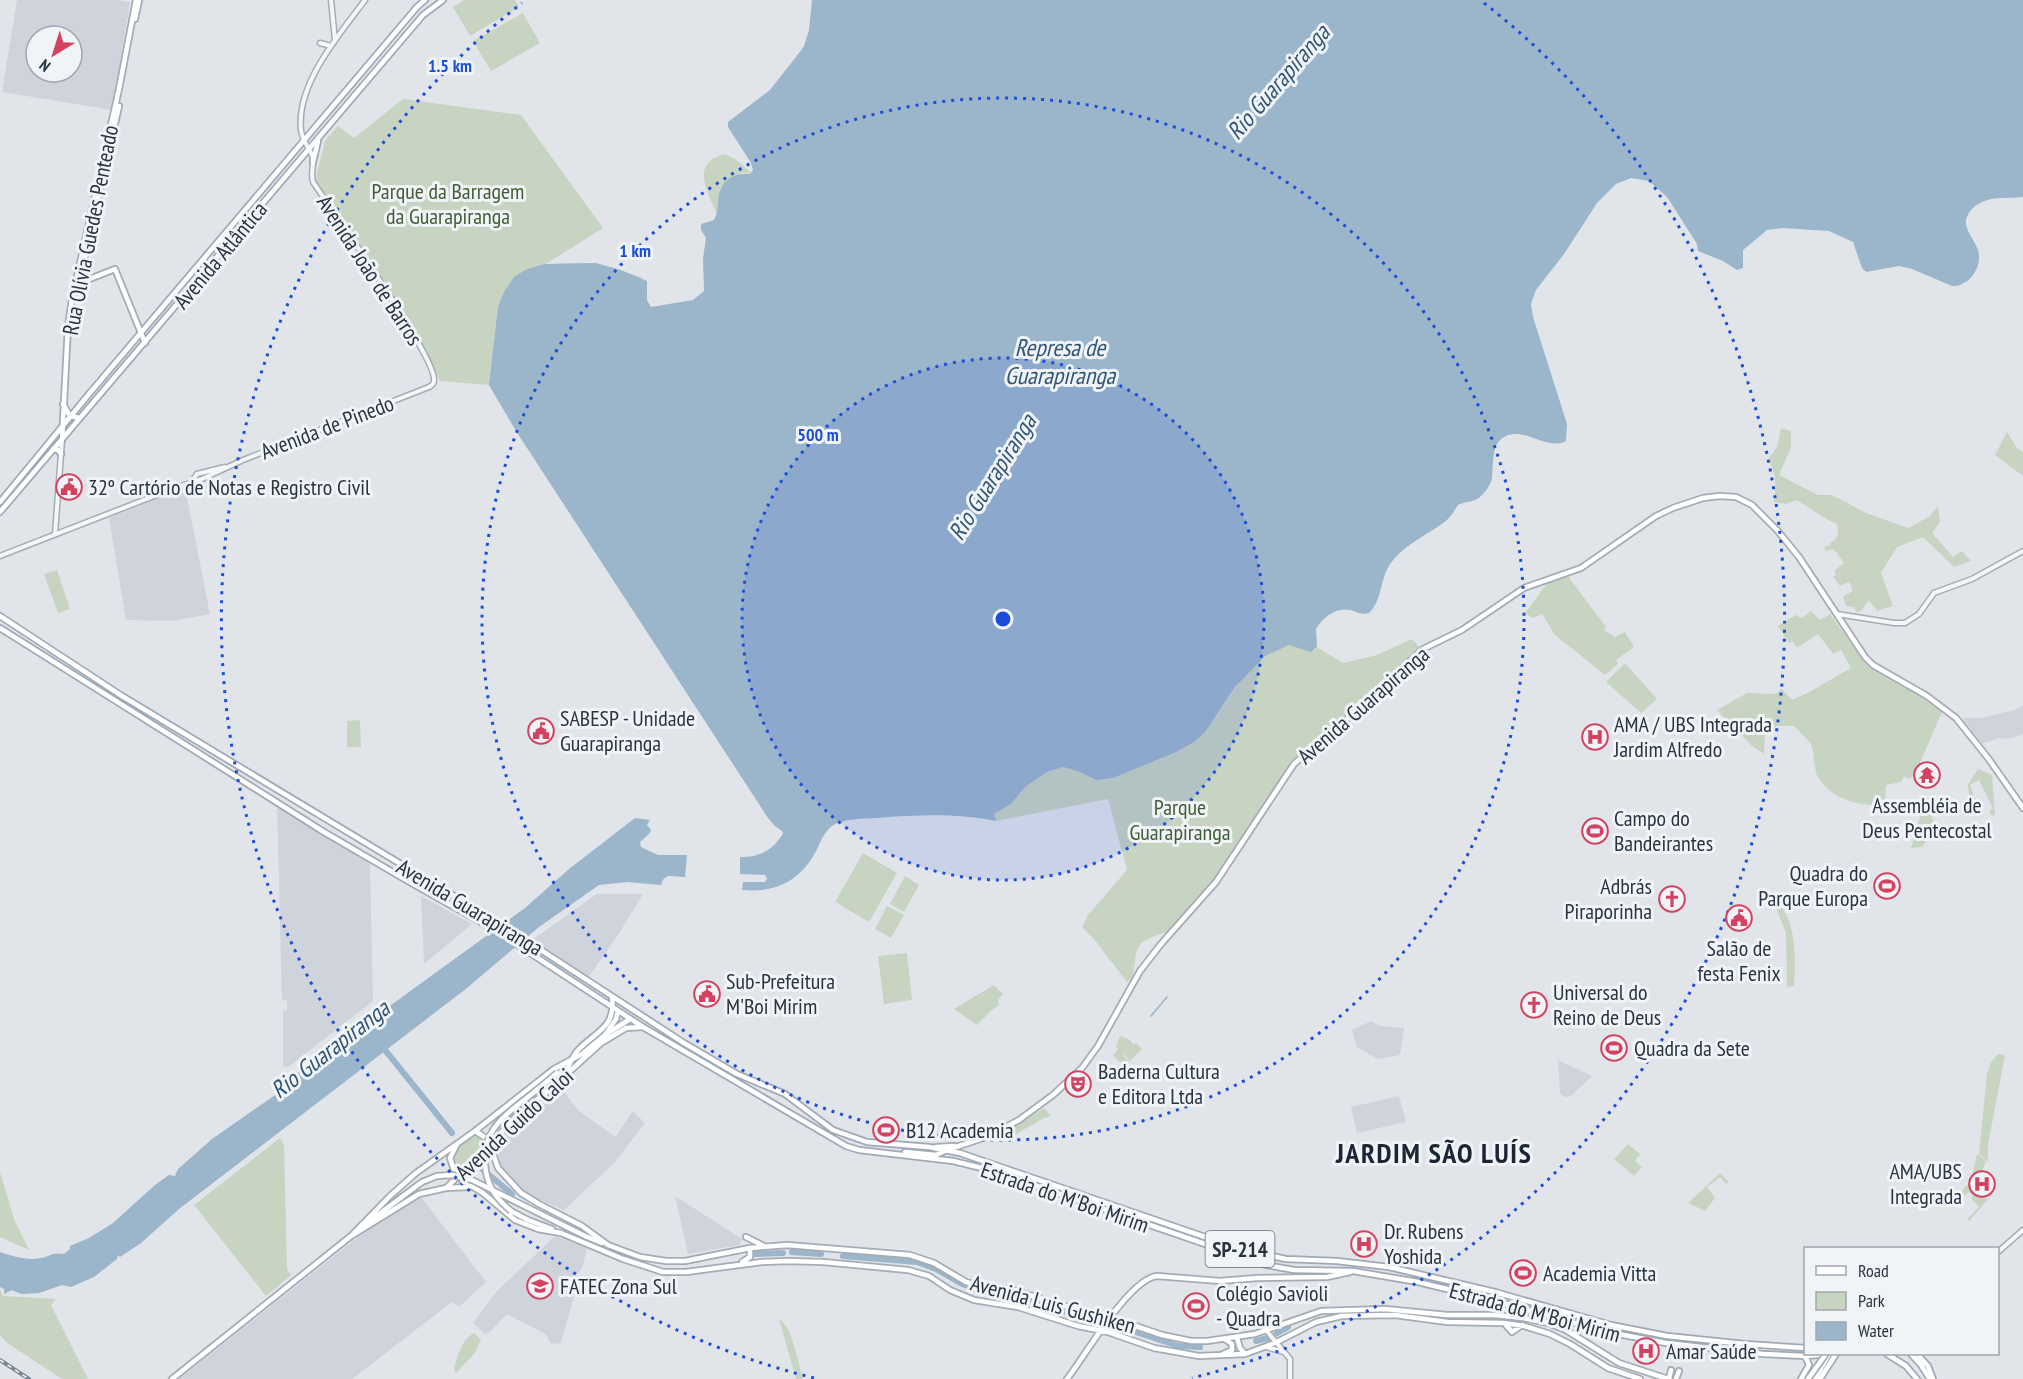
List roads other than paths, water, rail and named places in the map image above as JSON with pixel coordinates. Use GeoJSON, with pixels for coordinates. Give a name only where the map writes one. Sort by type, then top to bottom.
{"type":"FeatureCollection","features":[{"type":"Feature","properties":{"kind":"main road","name":"Rua Olívia Guedes Penteado"},"geometry":{"type":"LineString","coordinates":[[87,280],[81,274],[104,176],[137,0]]}},
{"type":"Feature","properties":{"kind":"main road","name":"Avenida Atlântica"},"geometry":{"type":"LineString","coordinates":[[0,501],[425,0]]}},
{"type":"Feature","properties":{"kind":"main road","name":"Avenida Atlântica"},"geometry":{"type":"LineString","coordinates":[[0,512],[423,15],[443,0]]}},
{"type":"Feature","properties":{"kind":"main road","name":"Rua Olívia Guedes Penteado"},"geometry":{"type":"LineString","coordinates":[[62,440],[68,326],[73,292],[125,67]]}},
{"type":"Feature","properties":{"kind":"main road"},"geometry":{"type":"LineString","coordinates":[[313,162],[318,140]]}},
{"type":"Feature","properties":{"kind":"main road"},"geometry":{"type":"LineString","coordinates":[[73,292],[87,280],[115,269],[145,343]]}},
{"type":"Feature","properties":{"kind":"main road"},"geometry":{"type":"LineString","coordinates":[[63,404],[70,416],[76,419],[81,418]]}},
{"type":"Feature","properties":{"kind":"main road"},"geometry":{"type":"LineString","coordinates":[[53,449],[58,450],[61,454]]}},
{"type":"Feature","properties":{"kind":"main road","name":"Avenida Guarapiranga"},"geometry":{"type":"LineString","coordinates":[[946,1150],[988,1136],[1019,1120],[1053,1095],[1082,1068],[1098,1046],[1140,971],[1216,882],[1294,764],[1424,649],[1462,630],[1524,588],[1581,568],[1656,516],[1703,498],[1736,497],[1752,504],[1799,557],[1869,661],[1927,696],[1962,724],[2023,808]]}},
{"type":"Feature","properties":{"kind":"main road","name":"Avenida Guarapiranga"},"geometry":{"type":"LineString","coordinates":[[0,616],[122,696],[534,945],[641,1016],[730,1070],[785,1094],[841,1134],[867,1142],[929,1147],[960,1146]]}},
{"type":"Feature","properties":{"kind":"main road","name":"Avenida Guarapiranga"},"geometry":{"type":"LineString","coordinates":[[0,628],[293,812],[408,881],[476,918],[642,1028],[738,1085],[794,1115],[840,1144],[859,1150],[896,1154]]}},
{"type":"Feature","properties":{"kind":"main road"},"geometry":{"type":"LineString","coordinates":[[293,812],[305,806]]}},
{"type":"Feature","properties":{"kind":"main road"},"geometry":{"type":"LineString","coordinates":[[408,881],[421,884],[425,880]]}},
{"type":"Feature","properties":{"kind":"main road"},"geometry":{"type":"LineString","coordinates":[[565,1074],[578,1050],[606,1026],[613,1008],[612,997]]}},
{"type":"Feature","properties":{"kind":"main road"},"geometry":{"type":"LineString","coordinates":[[605,1035],[615,1022],[618,1011]]}},
{"type":"Feature","properties":{"kind":"main road","name":"Avenida Guido Caloi"},"geometry":{"type":"LineString","coordinates":[[172,1379],[352,1234],[407,1180],[475,1131],[554,1069],[582,1054],[605,1035],[630,1019],[641,1016]]}},
{"type":"Feature","properties":{"kind":"main road","name":"Avenida Guido Caloi"},"geometry":{"type":"LineString","coordinates":[[352,1234],[419,1194],[446,1188],[518,1114],[614,1034],[627,1027],[642,1028]]}},
{"type":"Feature","properties":{"kind":"main road"},"geometry":{"type":"LineString","coordinates":[[561,1233],[510,1211],[495,1195],[487,1178],[485,1154],[490,1134],[501,1119],[557,1073],[564,1063]]}},
{"type":"Feature","properties":{"kind":"main road","name":"Avenida Luis Gushiken"},"geometry":{"type":"LineString","coordinates":[[475,1131],[484,1135],[502,1173],[521,1193],[582,1226],[608,1245],[640,1257],[676,1261],[764,1246],[792,1245],[910,1255],[934,1263],[966,1282],[1013,1290],[1178,1339],[1198,1342],[1237,1338],[1322,1311],[1385,1309],[1447,1315],[1495,1315],[1523,1318],[1548,1323],[1566,1330],[1619,1363],[1669,1379]]}},
{"type":"Feature","properties":{"kind":"main road"},"geometry":{"type":"LineString","coordinates":[[496,1162],[497,1136]]}},
{"type":"Feature","properties":{"kind":"main road"},"geometry":{"type":"LineString","coordinates":[[457,1144],[450,1154],[451,1163],[464,1170]]}},
{"type":"Feature","properties":{"kind":"main road"},"geometry":{"type":"LineString","coordinates":[[960,1146],[960,1153]]}},
{"type":"Feature","properties":{"kind":"main road","name":"Estrada do M'Boi Mirim"},"geometry":{"type":"LineString","coordinates":[[929,1147],[960,1153],[1243,1250],[1268,1256],[1385,1266],[1655,1334],[1804,1348]]}},
{"type":"Feature","properties":{"kind":"main road"},"geometry":{"type":"LineString","coordinates":[[896,1154],[906,1152],[936,1155],[946,1150]]}},
{"type":"Feature","properties":{"kind":"main road","name":"Estrada do M'Boi Mirim"},"geometry":{"type":"LineString","coordinates":[[896,1154],[953,1161],[990,1170],[1266,1264],[1294,1270],[1353,1271],[1430,1284],[1634,1338],[1691,1347],[1816,1355]]}},
{"type":"Feature","properties":{"kind":"main road","name":"Avenida Luis Gushiken"},"geometry":{"type":"LineString","coordinates":[[451,1163],[458,1176],[483,1193],[515,1220],[538,1229],[561,1233],[623,1259],[663,1272],[686,1272],[788,1261],[908,1270],[929,1276],[950,1290],[974,1300],[1018,1307],[1189,1356],[1214,1357],[1245,1354],[1266,1347],[1316,1322],[1342,1316],[1395,1315],[1447,1322],[1503,1323],[1512,1332],[1523,1326],[1570,1344],[1608,1368],[1640,1379]]}},
{"type":"Feature","properties":{"kind":"main road"},"geometry":{"type":"LineString","coordinates":[[352,1234],[428,1178],[445,1174],[460,1176],[485,1186],[585,1236],[608,1245]]}},
{"type":"Feature","properties":{"kind":"main road"},"geometry":{"type":"LineString","coordinates":[[446,1188],[471,1187]]}},
{"type":"Feature","properties":{"kind":"main road"},"geometry":{"type":"LineString","coordinates":[[1149,1225],[1158,1225],[1162,1222]]}},
{"type":"Feature","properties":{"kind":"main road"},"geometry":{"type":"LineString","coordinates":[[746,1236],[764,1246]]}},
{"type":"Feature","properties":{"kind":"main road"},"geometry":{"type":"LineString","coordinates":[[728,1266],[748,1259],[750,1248]]}},
{"type":"Feature","properties":{"kind":"main road"},"geometry":{"type":"LineString","coordinates":[[1327,1277],[1337,1261]]}},
{"type":"Feature","properties":{"kind":"main road"},"geometry":{"type":"LineString","coordinates":[[1067,1379],[1110,1317],[1140,1285],[1152,1277],[1204,1281],[1327,1277],[1353,1271]]}},
{"type":"Feature","properties":{"kind":"main road"},"geometry":{"type":"LineString","coordinates":[[1237,1338],[1245,1354]]}},
{"type":"Feature","properties":{"kind":"main road"},"geometry":{"type":"LineString","coordinates":[[1214,1357],[1232,1350],[1231,1342],[1220,1339]]}},
{"type":"Feature","properties":{"kind":"main road"},"geometry":{"type":"LineString","coordinates":[[1808,1379],[1828,1355]]}},
{"type":"Feature","properties":{"kind":"main road"},"geometry":{"type":"LineString","coordinates":[[1815,1379],[1828,1355]]}},
{"type":"Feature","properties":{"kind":"main road"},"geometry":{"type":"LineString","coordinates":[[1820,1379],[1835,1355]]}},
{"type":"Feature","properties":{"kind":"main road"},"geometry":{"type":"LineString","coordinates":[[1890,1355],[1906,1366],[1917,1379]]}},
{"type":"Feature","properties":{"kind":"main road"},"geometry":{"type":"LineString","coordinates":[[1913,1355],[1931,1378]]}},
{"type":"Feature","properties":{"kind":"main road"},"geometry":{"type":"LineString","coordinates":[[1919,1355],[1928,1366],[1931,1378]]}},
{"type":"Feature","properties":{"kind":"main road"},"geometry":{"type":"LineString","coordinates":[[1801,1379],[1809,1365],[1804,1356]]}},
{"type":"Feature","properties":{"kind":"main road"},"geometry":{"type":"LineString","coordinates":[[1669,1379],[1671,1370]]}},
{"type":"Feature","properties":{"kind":"main road"},"geometry":{"type":"LineString","coordinates":[[1676,1379],[1679,1371]]}},
{"type":"Feature","properties":{"kind":"street"},"geometry":{"type":"LineString","coordinates":[[331,0],[335,40]]}},
{"type":"Feature","properties":{"kind":"street"},"geometry":{"type":"LineString","coordinates":[[304,142],[301,128],[303,109],[316,70],[322,58],[365,0]]}},
{"type":"Feature","properties":{"kind":"street"},"geometry":{"type":"LineString","coordinates":[[320,43],[331,46]]}},
{"type":"Feature","properties":{"kind":"street","name":"Avenida João de Barros"},"geometry":{"type":"LineString","coordinates":[[304,142],[313,162],[311,174],[313,182],[424,352],[434,378],[429,387]]}},
{"type":"Feature","properties":{"kind":"street","name":"Avenida de Pinedo"},"geometry":{"type":"LineString","coordinates":[[0,556],[202,479],[225,467],[429,387]]}},
{"type":"Feature","properties":{"kind":"street","name":"Rua Olívia Guedes Penteado"},"geometry":{"type":"LineString","coordinates":[[55,534],[62,440]]}},
{"type":"Feature","properties":{"kind":"street","name":"Avenida de Pinedo"},"geometry":{"type":"LineString","coordinates":[[191,482],[197,474],[225,467]]}},
{"type":"Feature","properties":{"kind":"street"},"geometry":{"type":"LineString","coordinates":[[1837,614],[1905,623],[1918,614],[1934,593],[1972,579],[2023,551]]}},
{"type":"Feature","properties":{"kind":"street"},"geometry":{"type":"LineString","coordinates":[[1999,1251],[2023,1230]]}},
{"type":"Feature","properties":{"kind":"street"},"geometry":{"type":"LineString","coordinates":[[1266,1330],[1291,1361],[1290,1379]]}},
{"type":"Feature","properties":{"kind":"street"},"geometry":{"type":"LineString","coordinates":[[1266,1347],[1287,1354]]}},
{"type":"Feature","properties":{"kind":"water","name":"Represa de Guarapiranga"},"geometry":{"type":"Polygon","coordinates":[[[812,0],[2023,0],[2023,197],[1991,199],[1980,203],[1970,211],[1966,224],[1978,250],[1978,263],[1969,280],[1952,286],[1899,266],[1866,272],[1862,268],[1853,242],[1829,231],[1782,228],[1767,230],[1743,250],[1743,268],[1737,270],[1723,261],[1698,251],[1697,244],[1667,197],[1649,181],[1631,178],[1616,184],[1597,203],[1564,254],[1536,290],[1531,304],[1533,317],[1567,424],[1566,441],[1551,443],[1521,434],[1513,434],[1501,439],[1495,449],[1492,478],[1486,491],[1477,499],[1458,505],[1447,520],[1408,546],[1394,559],[1386,572],[1376,603],[1369,613],[1345,609],[1335,612],[1326,617],[1316,629],[1317,647],[1311,652],[1289,645],[1265,656],[1235,687],[1205,732],[1194,742],[1176,752],[1113,778],[1096,780],[1063,767],[1047,772],[1025,787],[1011,804],[994,814],[996,821],[936,815],[842,822],[829,829],[809,863],[793,878],[765,890],[742,890],[743,882],[765,882],[767,879],[765,875],[740,874],[740,857],[754,856],[770,849],[783,834],[782,831],[768,818],[516,431],[489,385],[498,307],[514,277],[527,269],[545,264],[596,263],[621,270],[647,281],[647,300],[651,307],[693,300],[704,291],[703,258],[706,238],[701,230],[701,224],[714,220],[723,184],[729,178],[750,174],[753,170],[728,127],[728,122],[770,90],[804,46],[809,30],[812,0]]]}},
{"type":"Feature","properties":{"kind":"water"},"geometry":{"type":"Polygon","coordinates":[[[635,818],[650,820],[647,825],[651,830],[640,842],[641,847],[658,855],[687,855],[685,877],[667,877],[661,885],[627,882],[599,885],[539,927],[467,988],[179,1209],[141,1243],[120,1257],[118,1255],[117,1259],[94,1277],[71,1287],[62,1285],[39,1293],[22,1294],[11,1290],[5,1294],[4,1289],[0,1287],[0,1252],[30,1259],[64,1254],[70,1246],[89,1238],[113,1223],[155,1185],[169,1175],[175,1176],[178,1169],[212,1139],[278,1093],[289,1079],[525,908],[569,869],[635,818]]]}},
{"type":"Feature","properties":{"kind":"waterway"},"geometry":{"type":"LineString","coordinates":[[1151,1016],[1167,997]]}},
{"type":"Feature","properties":{"kind":"waterway"},"geometry":{"type":"LineString","coordinates":[[381,1045],[452,1133]]}},
{"type":"Feature","properties":{"kind":"waterway"},"geometry":{"type":"LineString","coordinates":[[482,1169],[512,1194]]}},
{"type":"Feature","properties":{"kind":"waterway"},"geometry":{"type":"LineString","coordinates":[[792,1252],[821,1254]]}},
{"type":"Feature","properties":{"kind":"waterway"},"geometry":{"type":"LineString","coordinates":[[755,1254],[783,1253]]}},
{"type":"Feature","properties":{"kind":"waterway"},"geometry":{"type":"LineString","coordinates":[[843,1256],[917,1262],[980,1291],[1028,1299],[1089,1320]]}},
{"type":"Feature","properties":{"kind":"waterway"},"geometry":{"type":"LineString","coordinates":[[1115,1325],[1178,1346],[1200,1347]]}},
{"type":"Feature","properties":{"kind":"waterway"},"geometry":{"type":"LineString","coordinates":[[1277,1333],[1288,1327]]}},
{"type":"Feature","properties":{"kind":"waterway"},"geometry":{"type":"LineString","coordinates":[[1256,1341],[1268,1338]]}},
{"type":"Feature","properties":{"kind":"railway"},"geometry":{"type":"LineString","coordinates":[[0,1360],[29,1379]]}},
{"type":"Feature","properties":{"kind":"place","name":"32º Cartório de Notas e Registro Civil"},"geometry":{"type":"Point","coordinates":[69,487]}},
{"type":"Feature","properties":{"kind":"place","name":"SABESP - Unidade Guarapiranga"},"geometry":{"type":"Point","coordinates":[541,731]}},
{"type":"Feature","properties":{"kind":"place","name":"AMA / UBS Integrada Jardim Alfredo"},"geometry":{"type":"Point","coordinates":[1595,737]}},
{"type":"Feature","properties":{"kind":"place","name":"Assembléia de Deus Pentecostal"},"geometry":{"type":"Point","coordinates":[1927,775]}},
{"type":"Feature","properties":{"kind":"place","name":"Campo do Bandeirantes"},"geometry":{"type":"Point","coordinates":[1595,831]}},
{"type":"Feature","properties":{"kind":"place","name":"Quadra do Parque Europa"},"geometry":{"type":"Point","coordinates":[1887,886]}},
{"type":"Feature","properties":{"kind":"place","name":"Adbrás Piraporinha"},"geometry":{"type":"Point","coordinates":[1672,899]}},
{"type":"Feature","properties":{"kind":"place","name":"Salão de festa Fenix"},"geometry":{"type":"Point","coordinates":[1739,918]}},
{"type":"Feature","properties":{"kind":"place","name":"Sub-Prefeitura M'Boi Mirim"},"geometry":{"type":"Point","coordinates":[707,994]}},
{"type":"Feature","properties":{"kind":"place","name":"Universal do Reino de Deus"},"geometry":{"type":"Point","coordinates":[1534,1005]}},
{"type":"Feature","properties":{"kind":"place","name":"Quadra da Sete"},"geometry":{"type":"Point","coordinates":[1614,1048]}},
{"type":"Feature","properties":{"kind":"place","name":"Baderna Cultura e Editora Ltda"},"geometry":{"type":"Point","coordinates":[1078,1084]}},
{"type":"Feature","properties":{"kind":"place","name":"B12 Academia"},"geometry":{"type":"Point","coordinates":[886,1130]}},
{"type":"Feature","properties":{"kind":"place","name":"AMA/UBS Integrada"},"geometry":{"type":"Point","coordinates":[1982,1184]}},
{"type":"Feature","properties":{"kind":"place","name":"Dr. Rubens Yoshida"},"geometry":{"type":"Point","coordinates":[1364,1244]}},
{"type":"Feature","properties":{"kind":"place","name":"Academia Vitta"},"geometry":{"type":"Point","coordinates":[1523,1273]}},
{"type":"Feature","properties":{"kind":"place","name":"FATEC Zona Sul"},"geometry":{"type":"Point","coordinates":[540,1286]}},
{"type":"Feature","properties":{"kind":"place","name":"Colégio Savioli - Quadra"},"geometry":{"type":"Point","coordinates":[1196,1306]}},
{"type":"Feature","properties":{"kind":"place","name":"Amar Saúde"},"geometry":{"type":"Point","coordinates":[1646,1351]}},
{"type":"Feature","properties":{"kind":"district","name":"JARDIM SÃO LUÍS"},"geometry":{"type":"Point","coordinates":[1434,1152]}},
{"type":"Feature","properties":{"kind":"water label","name":"Rio Guarapiranga"},"geometry":{"type":"Point","coordinates":[1278,82]}},
{"type":"Feature","properties":{"kind":"water label","name":"Rio Guarapiranga"},"geometry":{"type":"Point","coordinates":[992,477]}},
{"type":"Feature","properties":{"kind":"water label","name":"Rio Guarapiranga"},"geometry":{"type":"Point","coordinates":[330,1049]}},
{"type":"Feature","properties":{"kind":"park label","name":"Parque da Barragem da Guarapiranga"},"geometry":{"type":"Point","coordinates":[448,204]}},
{"type":"Feature","properties":{"kind":"park label","name":"Parque Guarapiranga"},"geometry":{"type":"Point","coordinates":[1180,820]}}]}
